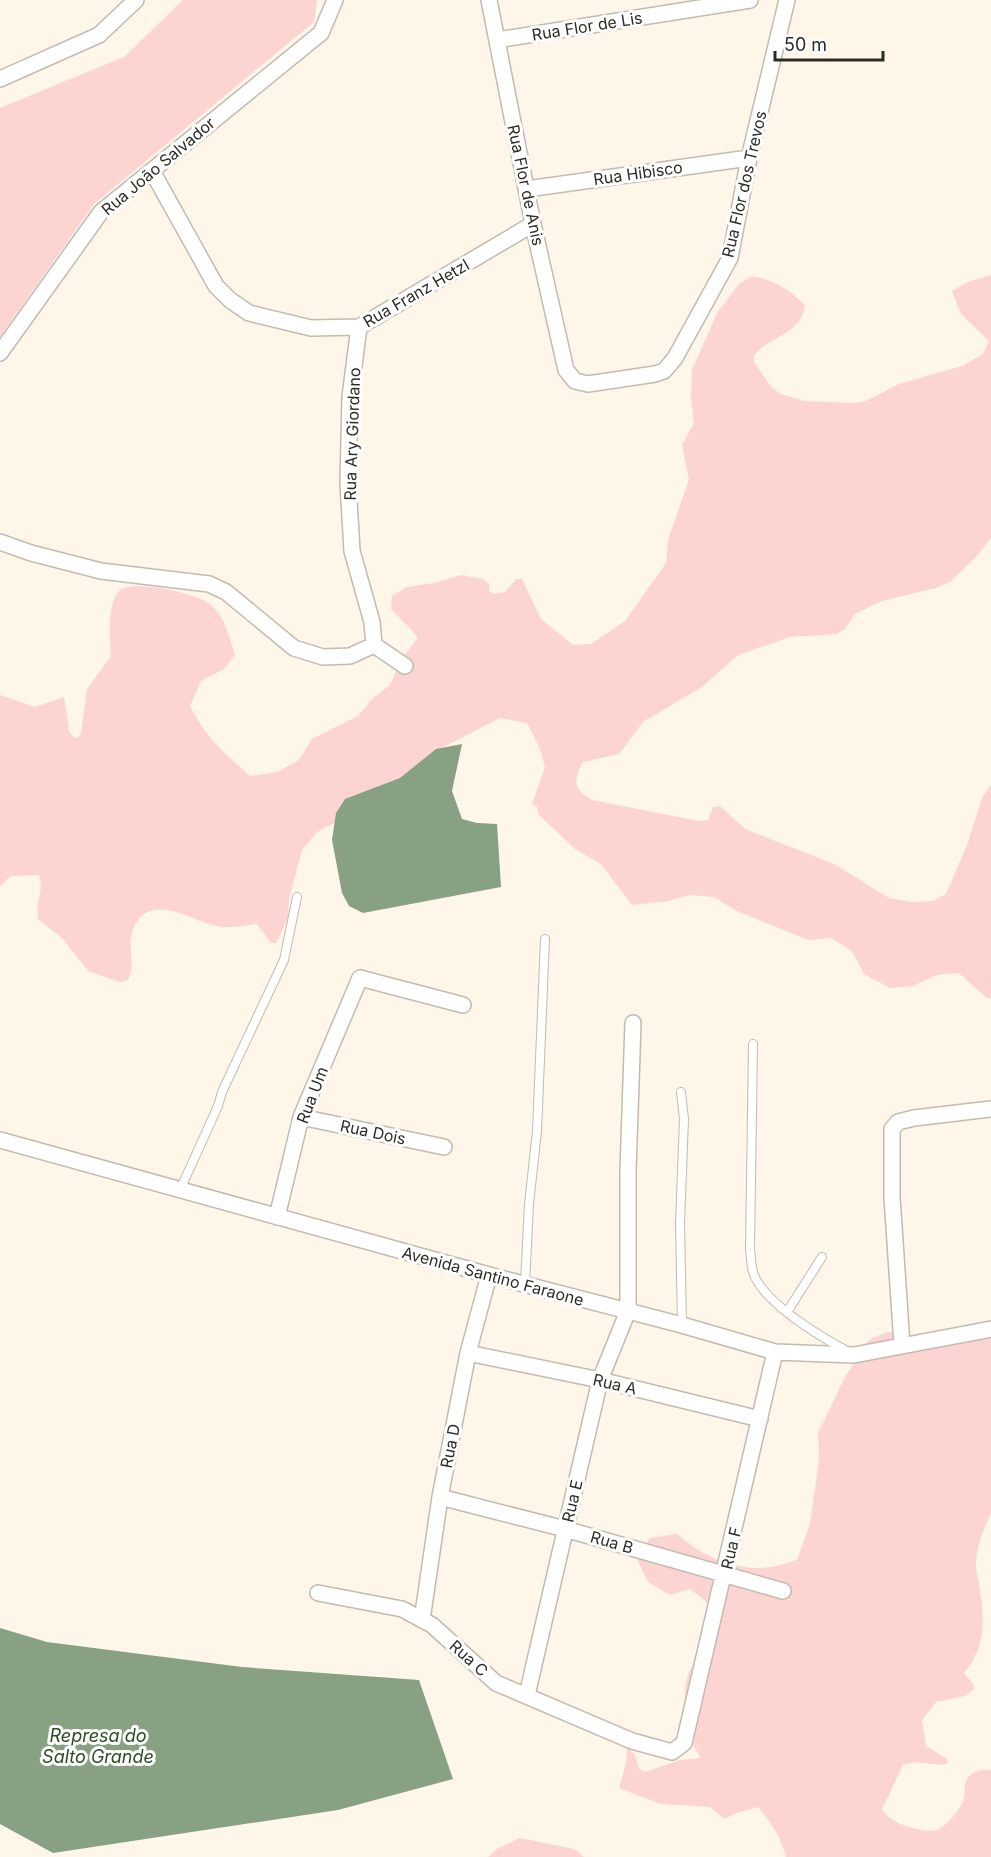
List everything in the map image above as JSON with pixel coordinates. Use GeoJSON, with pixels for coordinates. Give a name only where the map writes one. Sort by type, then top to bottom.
{"type":"FeatureCollection","features":[{"type":"Feature","properties":{"kind":"street"},"geometry":{"type":"LineString","coordinates":[[0,79],[99,35],[136,0]]}},
{"type":"Feature","properties":{"kind":"street","name":"Rua João Salvador"},"geometry":{"type":"LineString","coordinates":[[0,353],[101,212],[321,33],[335,0]]}},
{"type":"Feature","properties":{"kind":"street","name":"Rua Flor de Anis"},"geometry":{"type":"LineString","coordinates":[[489,0],[533,224],[566,370]]}},
{"type":"Feature","properties":{"kind":"street","name":"Rua Flor de Lis"},"geometry":{"type":"LineString","coordinates":[[496,40],[750,0]]}},
{"type":"Feature","properties":{"kind":"street","name":"Rua Flor dos Trevos"},"geometry":{"type":"LineString","coordinates":[[566,370],[575,381],[588,384],[655,374],[664,371],[675,358],[730,258],[749,158],[787,0]]}},
{"type":"Feature","properties":{"kind":"street","name":"Rua Hibisco"},"geometry":{"type":"LineString","coordinates":[[527,189],[749,158]]}},
{"type":"Feature","properties":{"kind":"street","name":"Rua Franz Hetzl"},"geometry":{"type":"LineString","coordinates":[[152,171],[216,286],[230,300],[249,313],[311,328],[359,327],[533,224]]}},
{"type":"Feature","properties":{"kind":"street","name":"Rua Ary Giordano"},"geometry":{"type":"LineString","coordinates":[[359,327],[350,397],[348,483],[352,551],[372,622],[374,645]]}},
{"type":"Feature","properties":{"kind":"street"},"geometry":{"type":"LineString","coordinates":[[0,542],[31,553],[101,571],[209,584],[226,592],[294,648],[323,657],[350,656],[374,645],[405,666]]}},
{"type":"Feature","properties":{"kind":"street","name":"Rua Um"},"geometry":{"type":"LineString","coordinates":[[277,1217],[301,1117],[360,978],[463,1005]]}},
{"type":"Feature","properties":{"kind":"street"},"geometry":{"type":"LineString","coordinates":[[628,1311],[628,1171],[633,1023]]}},
{"type":"Feature","properties":{"kind":"street"},"geometry":{"type":"LineString","coordinates":[[902,1345],[892,1197],[892,1129],[898,1122],[914,1118],[991,1109]]}},
{"type":"Feature","properties":{"kind":"street","name":"Rua Dois"},"geometry":{"type":"LineString","coordinates":[[301,1117],[444,1147]]}},
{"type":"Feature","properties":{"kind":"street","name":"Avenida Santino Faraone"},"geometry":{"type":"LineString","coordinates":[[0,1140],[775,1352],[854,1355],[991,1329]]}},
{"type":"Feature","properties":{"kind":"street","name":"Rua D"},"geometry":{"type":"LineString","coordinates":[[422,1620],[440,1497],[468,1353],[489,1275]]}},
{"type":"Feature","properties":{"kind":"street","name":"Rua E"},"geometry":{"type":"LineString","coordinates":[[527,1695],[600,1380],[628,1311]]}},
{"type":"Feature","properties":{"kind":"street","name":"Rua F"},"geometry":{"type":"LineString","coordinates":[[684,1743],[775,1352]]}},
{"type":"Feature","properties":{"kind":"street","name":"Rua A"},"geometry":{"type":"LineString","coordinates":[[468,1353],[600,1380],[760,1419]]}},
{"type":"Feature","properties":{"kind":"street","name":"Rua B"},"geometry":{"type":"LineString","coordinates":[[440,1497],[565,1529],[783,1591]]}},
{"type":"Feature","properties":{"kind":"street","name":"Rua C"},"geometry":{"type":"LineString","coordinates":[[318,1593],[402,1609],[432,1625],[496,1683],[632,1741],[672,1752],[684,1743]]}},
{"type":"Feature","properties":{"kind":"lane"},"geometry":{"type":"LineString","coordinates":[[180,1190],[218,1106],[222,1092],[284,960],[297,897]]}},
{"type":"Feature","properties":{"kind":"lane"},"geometry":{"type":"LineString","coordinates":[[525,1285],[529,1204],[537,1131],[545,939]]}},
{"type":"Feature","properties":{"kind":"lane"},"geometry":{"type":"LineString","coordinates":[[753,1044],[750,1249],[753,1273],[766,1293],[787,1312],[818,1335],[854,1355]]}},
{"type":"Feature","properties":{"kind":"lane"},"geometry":{"type":"LineString","coordinates":[[681,1092],[684,1119],[680,1223],[682,1325]]}},
{"type":"Feature","properties":{"kind":"lane"},"geometry":{"type":"LineString","coordinates":[[787,1312],[822,1257]]}},
{"type":"Feature","properties":{"kind":"shaded area"},"geometry":{"type":"Polygon","coordinates":[[[183,0],[317,0],[314,22],[94,204],[0,337],[0,108],[124,57],[183,0]]]}},
{"type":"Feature","properties":{"kind":"shaded area"},"geometry":{"type":"Polygon","coordinates":[[[991,275],[991,538],[976,557],[950,582],[936,588],[882,601],[855,614],[845,629],[837,634],[790,637],[738,655],[702,687],[643,722],[619,754],[583,762],[576,779],[581,792],[592,800],[699,821],[708,820],[713,807],[720,806],[745,829],[834,864],[889,898],[912,902],[933,901],[946,894],[967,845],[982,798],[991,785],[991,998],[988,999],[959,973],[936,975],[913,986],[890,988],[864,974],[852,951],[831,938],[808,940],[735,910],[714,897],[689,895],[668,901],[632,905],[601,864],[575,849],[538,814],[537,806],[532,804],[545,767],[539,746],[527,723],[500,718],[428,755],[409,774],[354,813],[317,832],[302,850],[289,899],[288,918],[276,943],[271,943],[257,924],[224,927],[162,909],[150,911],[140,917],[133,930],[131,974],[128,980],[120,982],[88,971],[62,938],[38,919],[41,884],[39,875],[11,876],[0,886],[0,695],[35,707],[64,697],[69,731],[74,738],[79,737],[87,689],[111,656],[111,614],[118,592],[135,586],[161,588],[199,598],[218,612],[235,655],[224,669],[201,681],[190,706],[209,736],[250,776],[277,772],[299,760],[312,739],[358,716],[373,698],[390,685],[401,660],[418,637],[391,609],[392,596],[407,587],[434,583],[461,575],[483,579],[489,584],[489,591],[494,594],[505,592],[516,579],[522,579],[541,619],[573,645],[591,644],[625,621],[666,563],[668,540],[689,480],[682,445],[694,423],[691,399],[692,370],[717,313],[739,284],[752,276],[768,280],[787,290],[805,305],[803,315],[792,329],[754,355],[754,362],[772,388],[781,394],[805,401],[855,403],[866,401],[899,384],[962,366],[983,354],[989,341],[961,314],[952,291],[968,282],[991,275]]]}},
{"type":"Feature","properties":{"kind":"shaded area"},"geometry":{"type":"Polygon","coordinates":[[[991,1327],[991,1513],[979,1543],[976,1565],[983,1623],[980,1644],[964,1673],[973,1684],[974,1689],[965,1696],[936,1702],[922,1720],[926,1746],[947,1759],[948,1763],[944,1765],[913,1762],[903,1765],[882,1809],[891,1819],[904,1825],[925,1831],[937,1830],[957,1812],[964,1798],[965,1784],[969,1777],[979,1771],[991,1770],[991,1857],[786,1857],[775,1830],[758,1807],[724,1819],[710,1807],[661,1804],[619,1788],[626,1764],[627,1747],[635,1755],[639,1769],[645,1772],[680,1760],[701,1758],[688,1728],[685,1693],[689,1672],[710,1638],[712,1616],[707,1603],[690,1589],[670,1595],[648,1582],[637,1559],[650,1538],[677,1534],[697,1549],[720,1561],[744,1567],[770,1567],[797,1560],[810,1524],[819,1460],[818,1433],[845,1377],[869,1340],[887,1332],[923,1337],[991,1327]]]}},
{"type":"Feature","properties":{"kind":"shaded area"},"geometry":{"type":"Polygon","coordinates":[[[520,1838],[574,1849],[584,1857],[488,1857],[497,1849],[520,1838]]]}},
{"type":"Feature","properties":{"kind":"water"},"geometry":{"type":"Polygon","coordinates":[[[462,744],[452,791],[462,819],[477,823],[497,824],[501,887],[363,913],[349,906],[342,893],[332,840],[336,813],[345,799],[400,778],[436,749],[462,744]]]}},
{"type":"Feature","properties":{"kind":"water","name":"Represa do Salto Grande"},"geometry":{"type":"Polygon","coordinates":[[[0,1628],[47,1642],[242,1667],[419,1680],[453,1779],[338,1810],[53,1853],[0,1824],[0,1628]]]}}]}
